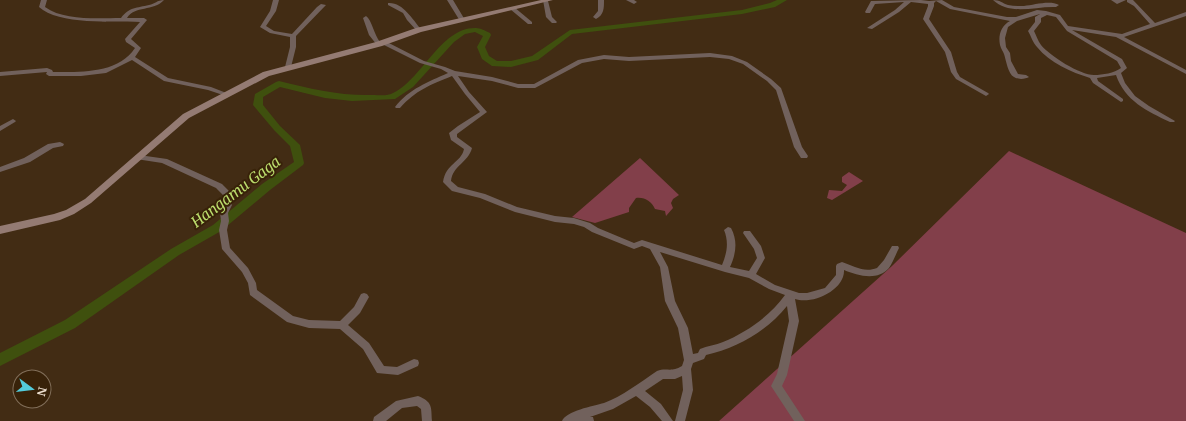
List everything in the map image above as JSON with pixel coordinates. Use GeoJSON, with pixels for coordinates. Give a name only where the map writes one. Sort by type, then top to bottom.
{"type":"FeatureCollection","features":[{"type":"Feature","properties":{"kind":"street"},"geometry":{"type":"LineString","coordinates":[[0,74],[47,70],[50,71],[49,74],[106,71],[132,57],[138,48],[128,41],[128,39],[145,21],[79,18],[50,12],[42,7],[44,0]]}},
{"type":"Feature","properties":{"kind":"street"},"geometry":{"type":"LineString","coordinates":[[123,20],[126,13],[130,9],[153,5],[159,3],[161,0]]}},
{"type":"Feature","properties":{"kind":"street"},"geometry":{"type":"LineString","coordinates":[[282,0],[276,1],[273,10],[263,27],[272,32],[293,36]]}},
{"type":"Feature","properties":{"kind":"street"},"geometry":{"type":"LineString","coordinates":[[450,0],[462,20]]}},
{"type":"Feature","properties":{"kind":"street"},"geometry":{"type":"LineString","coordinates":[[596,17],[601,11],[601,0]]}},
{"type":"Feature","properties":{"kind":"street"},"geometry":{"type":"LineString","coordinates":[[870,28],[897,11],[910,0]]}},
{"type":"Feature","properties":{"kind":"street"},"geometry":{"type":"LineString","coordinates":[[868,12],[873,2],[910,0],[932,1],[926,19],[948,52],[954,72],[958,78],[986,94]]}},
{"type":"Feature","properties":{"kind":"street"},"geometry":{"type":"LineString","coordinates":[[938,0],[952,8],[1007,19],[1017,19]]}},
{"type":"Feature","properties":{"kind":"street"},"geometry":{"type":"LineString","coordinates":[[996,0],[1001,5],[1009,8],[1022,8],[1047,4],[1056,5]]}},
{"type":"Feature","properties":{"kind":"street"},"geometry":{"type":"LineString","coordinates":[[1114,0],[1117,2],[1123,0]]}},
{"type":"Feature","properties":{"kind":"street"},"geometry":{"type":"LineString","coordinates":[[1130,0],[1129,1],[1136,5],[1145,18],[1153,24]]}},
{"type":"Feature","properties":{"kind":"street"},"geometry":{"type":"LineString","coordinates":[[0,230],[56,217],[70,212],[88,201],[186,116],[266,74],[381,43],[419,30],[548,1],[549,17],[554,22]]}},
{"type":"Feature","properties":{"kind":"street"},"geometry":{"type":"LineString","coordinates":[[390,4],[405,12],[419,30]]}},
{"type":"Feature","properties":{"kind":"street"},"geometry":{"type":"LineString","coordinates":[[293,36],[302,28],[314,11],[323,5]]}},
{"type":"Feature","properties":{"kind":"street"},"geometry":{"type":"LineString","coordinates":[[512,8],[530,23]]}},
{"type":"Feature","properties":{"kind":"street"},"geometry":{"type":"LineString","coordinates":[[1026,77],[1016,76],[1008,61],[1007,53],[1003,47],[1002,38],[1005,26],[1017,19],[1037,12],[1046,13],[1058,16],[1069,30],[1120,60],[1124,68],[1118,73],[1093,77],[1062,65],[1039,46],[1032,31],[1038,22],[1038,17],[1046,13]]}},
{"type":"Feature","properties":{"kind":"street"},"geometry":{"type":"LineString","coordinates":[[1066,27],[1122,36],[1142,30],[1153,24],[1186,14]]}},
{"type":"Feature","properties":{"kind":"street"},"geometry":{"type":"LineString","coordinates":[[1179,16],[1186,20]]}},
{"type":"Feature","properties":{"kind":"street"},"geometry":{"type":"LineString","coordinates":[[366,18],[374,40],[422,62],[443,68],[453,73],[492,79],[518,86],[535,86],[580,61],[604,57],[629,59],[710,55],[730,57],[745,63],[779,89],[798,146],[804,156]]}},
{"type":"Feature","properties":{"kind":"street"},"geometry":{"type":"LineString","coordinates":[[288,67],[295,43],[293,36]]}},
{"type":"Feature","properties":{"kind":"street"},"geometry":{"type":"LineString","coordinates":[[1117,36],[1186,72]]}},
{"type":"Feature","properties":{"kind":"street"},"geometry":{"type":"LineString","coordinates":[[132,57],[166,80],[209,88],[226,94]]}},
{"type":"Feature","properties":{"kind":"street"},"geometry":{"type":"LineString","coordinates":[[398,107],[406,98],[419,88],[453,73]]}},
{"type":"Feature","properties":{"kind":"street"},"geometry":{"type":"LineString","coordinates":[[453,73],[467,93],[484,112],[480,116],[461,126],[453,133],[454,138],[468,148],[468,154],[465,158],[453,166],[447,175],[447,182],[455,189],[482,196],[515,209],[587,225],[595,230],[634,246],[642,243],[725,269],[751,275],[772,287],[790,294],[806,297],[828,290],[840,276],[840,266],[842,265],[848,269],[860,273],[880,270],[883,268],[895,248]]}},
{"type":"Feature","properties":{"kind":"street"},"geometry":{"type":"LineString","coordinates":[[1118,73],[1126,93],[1138,102],[1172,121]]}},
{"type":"Feature","properties":{"kind":"street"},"geometry":{"type":"LineString","coordinates":[[1093,77],[1095,82],[1121,100]]}},
{"type":"Feature","properties":{"kind":"street"},"geometry":{"type":"LineString","coordinates":[[0,129],[13,121]]}},
{"type":"Feature","properties":{"kind":"street"},"geometry":{"type":"LineString","coordinates":[[0,170],[27,160],[51,146],[60,144]]}},
{"type":"Feature","properties":{"kind":"street"},"geometry":{"type":"LineString","coordinates":[[139,157],[164,161],[225,190],[229,196],[228,204],[224,213],[225,221],[223,230],[226,249],[245,270],[252,283],[253,292],[290,319],[309,324],[342,325],[366,346],[381,370],[398,371],[414,362]]}},
{"type":"Feature","properties":{"kind":"street"},"geometry":{"type":"LineString","coordinates":[[725,269],[728,264],[732,238],[728,230]]}},
{"type":"Feature","properties":{"kind":"street"},"geometry":{"type":"LineString","coordinates":[[747,233],[758,248],[761,258],[751,275]]}},
{"type":"Feature","properties":{"kind":"street"},"geometry":{"type":"LineString","coordinates":[[653,246],[664,267],[670,301],[683,328],[688,364],[688,390],[680,421]]}},
{"type":"Feature","properties":{"kind":"street"},"geometry":{"type":"LineString","coordinates":[[572,418],[609,406],[661,374],[675,375],[688,364],[701,356],[703,352],[717,350],[745,335],[772,316],[785,303],[790,294]]}},
{"type":"Feature","properties":{"kind":"street"},"geometry":{"type":"LineString","coordinates":[[790,294],[794,320],[782,375],[776,386],[800,421]]}},
{"type":"Feature","properties":{"kind":"street"},"geometry":{"type":"LineString","coordinates":[[342,325],[357,310],[364,297]]}},
{"type":"Feature","properties":{"kind":"street"},"geometry":{"type":"LineString","coordinates":[[636,390],[649,398],[660,409],[668,421]]}},
{"type":"Feature","properties":{"kind":"street"},"geometry":{"type":"LineString","coordinates":[[378,421],[400,404],[418,401],[426,406],[427,421]]}},
{"type":"Feature","properties":{"kind":"street"},"geometry":{"type":"LineString","coordinates":[[572,418],[589,421]]}},
{"type":"Feature","properties":{"kind":"shaded area"},"geometry":{"type":"Polygon","coordinates":[[[1009,151],[1186,233],[1186,421],[719,421],[892,266],[1009,151]]]}},
{"type":"Feature","properties":{"kind":"shaded area"},"geometry":{"type":"Polygon","coordinates":[[[640,158],[679,195],[673,199],[671,203],[673,208],[666,216],[665,211],[655,209],[647,200],[636,198],[629,208],[629,212],[595,223],[572,217],[640,158]]]}},
{"type":"Feature","properties":{"kind":"shaded area"},"geometry":{"type":"Polygon","coordinates":[[[849,172],[863,181],[832,200],[827,198],[829,190],[842,191],[847,185],[842,182],[842,177],[849,172]]]}},
{"type":"Feature","properties":{"kind":"waterway","name":"Hangamu Gaga"},"geometry":{"type":"LineString","coordinates":[[0,360],[70,324],[175,252],[217,228],[266,187],[299,163],[295,145],[277,128],[258,105],[258,96],[279,84],[325,95],[352,98],[392,97],[410,85],[451,40],[463,32],[476,30],[487,35],[481,47],[485,57],[495,64],[511,64],[535,58],[570,32],[742,12],[772,5],[783,0]]}}]}
